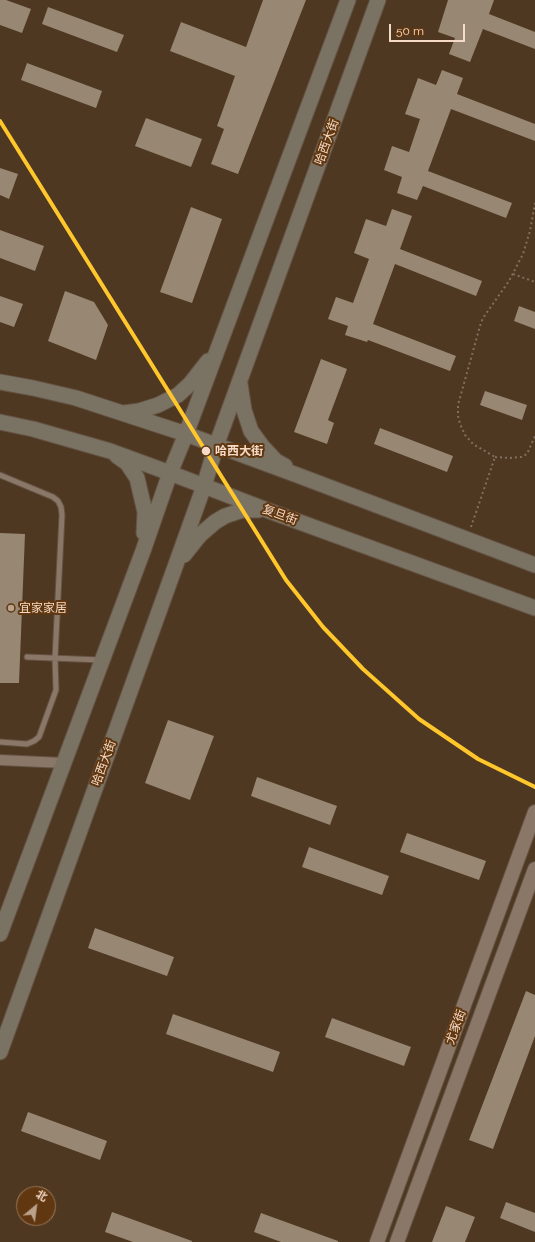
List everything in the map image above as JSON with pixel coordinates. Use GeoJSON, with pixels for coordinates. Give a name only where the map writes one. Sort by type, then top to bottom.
{"type":"FeatureCollection","features":[{"type":"Feature","properties":{"kind":"main road"},"geometry":{"type":"LineString","coordinates":[[0,934],[143,551],[170,473],[220,344],[348,0]]}},
{"type":"Feature","properties":{"kind":"main road","name":"哈西大街"},"geometry":{"type":"LineString","coordinates":[[0,1052],[204,486],[216,446],[378,0]]}},
{"type":"Feature","properties":{"kind":"main road"},"geometry":{"type":"LineString","coordinates":[[121,413],[139,411],[158,405],[178,395],[190,384],[220,344]]}},
{"type":"Feature","properties":{"kind":"main road"},"geometry":{"type":"LineString","coordinates":[[240,381],[244,410],[251,431],[276,461],[297,475]]}},
{"type":"Feature","properties":{"kind":"main road"},"geometry":{"type":"LineString","coordinates":[[0,382],[76,398],[186,434],[535,565]]}},
{"type":"Feature","properties":{"kind":"main road","name":"复旦街"},"geometry":{"type":"LineString","coordinates":[[0,422],[33,429],[110,451],[535,608]]}},
{"type":"Feature","properties":{"kind":"main road"},"geometry":{"type":"LineString","coordinates":[[110,451],[127,463],[137,478],[145,512],[143,551]]}},
{"type":"Feature","properties":{"kind":"main road"},"geometry":{"type":"LineString","coordinates":[[175,567],[200,534],[220,519],[243,510],[272,512]]}},
{"type":"Feature","properties":{"kind":"main road","name":"尤家街"},"geometry":{"type":"LineString","coordinates":[[377,1242],[535,812]]}},
{"type":"Feature","properties":{"kind":"main road","name":"尤家街"},"geometry":{"type":"LineString","coordinates":[[397,1242],[535,869]]}},
{"type":"Feature","properties":{"kind":"street"},"geometry":{"type":"LineString","coordinates":[[0,760],[64,763]]}},
{"type":"Feature","properties":{"kind":"lane"},"geometry":{"type":"LineString","coordinates":[[0,475],[53,497],[58,501],[61,507],[55,658],[56,690],[39,737],[34,742],[27,744],[0,742]]}},
{"type":"Feature","properties":{"kind":"lane"},"geometry":{"type":"LineString","coordinates":[[27,657],[102,660]]}},
{"type":"Feature","properties":{"kind":"path"},"geometry":{"type":"LineString","coordinates":[[535,203],[523,254],[513,274],[483,318],[458,404],[458,416],[464,435],[473,444],[495,457],[510,458],[520,457],[527,454],[535,436]]}},
{"type":"Feature","properties":{"kind":"path"},"geometry":{"type":"LineString","coordinates":[[513,274],[535,282]]}},
{"type":"Feature","properties":{"kind":"path"},"geometry":{"type":"LineString","coordinates":[[467,539],[495,457]]}},
{"type":"Feature","properties":{"kind":"building"},"geometry":{"type":"Polygon","coordinates":[[[0,0],[6,0],[31,9],[22,33],[0,25],[0,0]]]}},
{"type":"Feature","properties":{"kind":"building"},"geometry":{"type":"Polygon","coordinates":[[[263,0],[306,0],[238,174],[211,164],[224,129],[217,126],[235,76],[170,51],[181,22],[246,47],[263,0]]]}},
{"type":"Feature","properties":{"kind":"building"},"geometry":{"type":"Polygon","coordinates":[[[448,0],[494,0],[489,14],[535,32],[535,49],[483,29],[470,62],[449,54],[455,38],[438,32],[448,0]]]}},
{"type":"Feature","properties":{"kind":"building"},"geometry":{"type":"Polygon","coordinates":[[[48,7],[124,35],[117,52],[42,24],[48,7]]]}},
{"type":"Feature","properties":{"kind":"building"},"geometry":{"type":"Polygon","coordinates":[[[27,63],[102,91],[96,108],[21,80],[27,63]]]}},
{"type":"Feature","properties":{"kind":"building"},"geometry":{"type":"Polygon","coordinates":[[[442,70],[463,78],[457,94],[535,124],[535,141],[451,109],[428,171],[512,203],[506,218],[423,186],[417,200],[397,193],[402,177],[384,170],[392,146],[409,152],[420,119],[405,114],[418,78],[436,85],[442,70]]]}},
{"type":"Feature","properties":{"kind":"building"},"geometry":{"type":"Polygon","coordinates":[[[146,118],[202,139],[191,167],[135,146],[146,118]]]}},
{"type":"Feature","properties":{"kind":"building"},"geometry":{"type":"Polygon","coordinates":[[[0,168],[18,174],[9,199],[0,195],[0,168]]]}},
{"type":"Feature","properties":{"kind":"building"},"geometry":{"type":"Polygon","coordinates":[[[191,207],[222,219],[192,303],[160,292],[191,207]]]}},
{"type":"Feature","properties":{"kind":"building"},"geometry":{"type":"Polygon","coordinates":[[[392,209],[412,216],[400,249],[482,281],[476,296],[395,264],[373,324],[456,356],[450,371],[368,340],[367,342],[345,335],[348,326],[328,319],[336,297],[353,303],[369,259],[354,253],[366,219],[386,226],[392,209]]]}},
{"type":"Feature","properties":{"kind":"building"},"geometry":{"type":"Polygon","coordinates":[[[0,230],[44,246],[35,271],[0,258],[0,230]]]}},
{"type":"Feature","properties":{"kind":"building"},"geometry":{"type":"Polygon","coordinates":[[[65,291],[94,302],[108,325],[96,360],[48,341],[65,291]]]}},
{"type":"Feature","properties":{"kind":"building"},"geometry":{"type":"Polygon","coordinates":[[[0,296],[23,304],[14,327],[0,322],[0,296]]]}},
{"type":"Feature","properties":{"kind":"building"},"geometry":{"type":"Polygon","coordinates":[[[519,306],[535,312],[535,329],[514,321],[519,306]]]}},
{"type":"Feature","properties":{"kind":"building"},"geometry":{"type":"Polygon","coordinates":[[[321,359],[347,369],[328,420],[334,423],[327,444],[294,432],[321,359]]]}},
{"type":"Feature","properties":{"kind":"building"},"geometry":{"type":"Polygon","coordinates":[[[485,391],[527,405],[522,420],[480,405],[485,391]]]}},
{"type":"Feature","properties":{"kind":"building"},"geometry":{"type":"Polygon","coordinates":[[[380,428],[453,456],[447,472],[374,444],[380,428]]]}},
{"type":"Feature","properties":{"kind":"building","name":"宜家家居"},"geometry":{"type":"Polygon","coordinates":[[[0,533],[25,534],[19,683],[0,683],[0,533]]]}},
{"type":"Feature","properties":{"kind":"building"},"geometry":{"type":"Polygon","coordinates":[[[168,720],[214,736],[190,800],[145,783],[168,720]]]}},
{"type":"Feature","properties":{"kind":"building"},"geometry":{"type":"Polygon","coordinates":[[[257,777],[337,806],[330,825],[251,796],[257,777]]]}},
{"type":"Feature","properties":{"kind":"building"},"geometry":{"type":"Polygon","coordinates":[[[407,833],[486,861],[479,880],[400,852],[407,833]]]}},
{"type":"Feature","properties":{"kind":"building"},"geometry":{"type":"Polygon","coordinates":[[[309,847],[389,876],[382,895],[302,867],[309,847]]]}},
{"type":"Feature","properties":{"kind":"building"},"geometry":{"type":"Polygon","coordinates":[[[95,928],[174,957],[167,976],[88,948],[95,928]]]}},
{"type":"Feature","properties":{"kind":"building"},"geometry":{"type":"Polygon","coordinates":[[[526,991],[535,995],[535,1036],[493,1149],[469,1140],[526,991]]]}},
{"type":"Feature","properties":{"kind":"building"},"geometry":{"type":"Polygon","coordinates":[[[173,1014],[280,1052],[273,1072],[166,1034],[173,1014]]]}},
{"type":"Feature","properties":{"kind":"building"},"geometry":{"type":"Polygon","coordinates":[[[332,1018],[411,1047],[404,1066],[325,1037],[332,1018]]]}},
{"type":"Feature","properties":{"kind":"building"},"geometry":{"type":"Polygon","coordinates":[[[28,1112],[107,1141],[100,1160],[21,1131],[28,1112]]]}},
{"type":"Feature","properties":{"kind":"building"},"geometry":{"type":"Polygon","coordinates":[[[506,1202],[535,1213],[535,1232],[500,1218],[506,1202]]]}},
{"type":"Feature","properties":{"kind":"building"},"geometry":{"type":"Polygon","coordinates":[[[446,1206],[475,1217],[465,1242],[432,1242],[446,1206]]]}},
{"type":"Feature","properties":{"kind":"building"},"geometry":{"type":"Polygon","coordinates":[[[112,1212],[192,1242],[133,1242],[105,1232],[112,1212]]]}},
{"type":"Feature","properties":{"kind":"building"},"geometry":{"type":"Polygon","coordinates":[[[261,1213],[338,1242],[281,1242],[254,1232],[261,1213]]]}},
{"type":"Feature","properties":{"kind":"transit line"},"geometry":{"type":"LineString","coordinates":[[0,121],[286,580],[323,627],[363,669],[419,719],[478,759],[535,787]]}},
{"type":"Feature","properties":{"kind":"place","name":"哈西大街"},"geometry":{"type":"Point","coordinates":[206,451]}},
{"type":"Feature","properties":{"kind":"place","name":"宜家家居"},"geometry":{"type":"Point","coordinates":[11,608]}}]}
